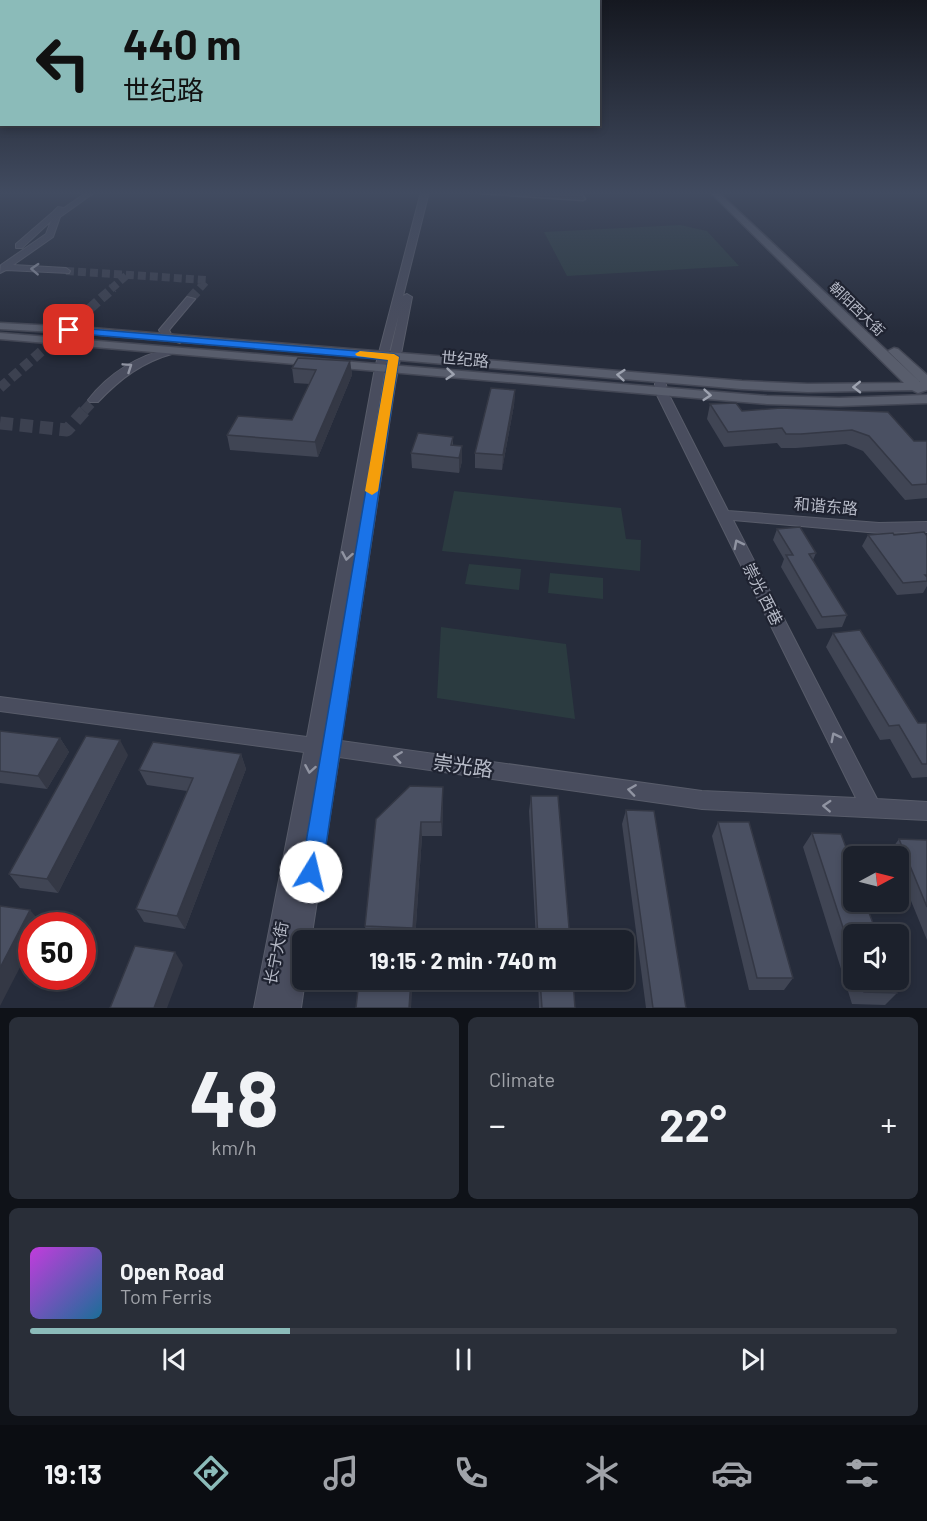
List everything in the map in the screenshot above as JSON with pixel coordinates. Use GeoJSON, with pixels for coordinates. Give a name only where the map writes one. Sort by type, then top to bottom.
{"type":"FeatureCollection","features":[{"type":"Feature","properties":{"kind":"main road"},"geometry":{"type":"LineString","coordinates":[[1,266],[29,239]]}},
{"type":"Feature","properties":{"kind":"main road"},"geometry":{"type":"LineString","coordinates":[[1,266],[44,239]]}},
{"type":"Feature","properties":{"kind":"main road","name":"长宁大街"},"geometry":{"type":"LineString","coordinates":[[266,1008],[322,746],[387,363],[415,239]]}},
{"type":"Feature","properties":{"kind":"main road","name":"长宁大街"},"geometry":{"type":"LineString","coordinates":[[387,363],[420,239]]}},
{"type":"Feature","properties":{"kind":"main road","name":"朝阳西大街"},"geometry":{"type":"LineString","coordinates":[[765,239],[923,385]]}},
{"type":"Feature","properties":{"kind":"main road","name":"朝阳西大街"},"geometry":{"type":"LineString","coordinates":[[773,239],[923,385],[927,398]]}},
{"type":"Feature","properties":{"kind":"main road"},"geometry":{"type":"LineString","coordinates":[[1,266],[66,271]]}},
{"type":"Feature","properties":{"kind":"main road"},"geometry":{"type":"LineString","coordinates":[[181,346],[164,333],[165,327],[190,299]]}},
{"type":"Feature","properties":{"kind":"main road","name":"世纪路"},"geometry":{"type":"LineString","coordinates":[[0,326],[91,331],[181,346]]}},
{"type":"Feature","properties":{"kind":"main road"},"geometry":{"type":"LineString","coordinates":[[4,337],[20,327]]}},
{"type":"Feature","properties":{"kind":"main road","name":"世纪路"},"geometry":{"type":"LineString","coordinates":[[4,337],[181,346],[660,385],[767,400],[839,402],[927,398]]}},
{"type":"Feature","properties":{"kind":"main road"},"geometry":{"type":"LineString","coordinates":[[94,400],[119,373],[131,364],[181,346]]}},
{"type":"Feature","properties":{"kind":"main road","name":"世纪路"},"geometry":{"type":"LineString","coordinates":[[660,385],[777,387],[923,385]]}},
{"type":"Feature","properties":{"kind":"main road","name":"崇光 西巷"},"geometry":{"type":"LineString","coordinates":[[660,385],[723,516],[871,808]]}},
{"type":"Feature","properties":{"kind":"main road","name":"和谐东路"},"geometry":{"type":"LineString","coordinates":[[723,516],[879,528],[927,527]]}},
{"type":"Feature","properties":{"kind":"main road","name":"崇光路"},"geometry":{"type":"LineString","coordinates":[[0,704],[322,746],[702,800],[927,811]]}},
{"type":"Feature","properties":{"kind":"main road","name":"长宁大街"},"geometry":{"type":"LineString","coordinates":[[289,1008],[322,746]]}},
{"type":"Feature","properties":{"kind":"shaded area"},"geometry":{"type":"Polygon","coordinates":[[[548,239],[714,239],[739,266],[567,276],[548,239]]]}},
{"type":"Feature","properties":{"kind":"shaded area"},"geometry":{"type":"Polygon","coordinates":[[[454,491],[621,508],[626,539],[641,540],[640,571],[442,551],[454,491]]]}},
{"type":"Feature","properties":{"kind":"shaded area"},"geometry":{"type":"Polygon","coordinates":[[[469,564],[521,569],[519,590],[465,584],[469,564]]]}},
{"type":"Feature","properties":{"kind":"shaded area"},"geometry":{"type":"Polygon","coordinates":[[[550,573],[603,578],[603,599],[548,593],[550,573]]]}},
{"type":"Feature","properties":{"kind":"shaded area"},"geometry":{"type":"Polygon","coordinates":[[[441,627],[566,644],[575,719],[437,698],[441,627]]]}},
{"type":"Feature","properties":{"kind":"building"},"geometry":{"type":"Polygon","coordinates":[[[298,358],[350,361],[315,442],[227,435],[238,416],[292,420],[316,370],[292,368],[298,358]]]}},
{"type":"Feature","properties":{"kind":"building"},"geometry":{"type":"Polygon","coordinates":[[[491,388],[515,390],[503,455],[475,453],[491,388]]]}},
{"type":"Feature","properties":{"kind":"building"},"geometry":{"type":"Polygon","coordinates":[[[736,403],[742,411],[781,408],[888,412],[914,441],[927,441],[927,484],[912,485],[869,436],[852,430],[801,434],[786,434],[782,428],[728,432],[710,404],[736,403]]]}},
{"type":"Feature","properties":{"kind":"building"},"geometry":{"type":"Polygon","coordinates":[[[418,433],[453,437],[451,445],[462,446],[459,458],[411,453],[418,433]]]}},
{"type":"Feature","properties":{"kind":"building"},"geometry":{"type":"Polygon","coordinates":[[[800,527],[816,553],[809,554],[847,615],[822,617],[786,555],[793,555],[777,529],[800,527]]]}},
{"type":"Feature","properties":{"kind":"building"},"geometry":{"type":"Polygon","coordinates":[[[924,532],[927,536],[927,575],[925,575],[927,581],[903,583],[868,535],[893,533],[894,535],[924,532]]]}},
{"type":"Feature","properties":{"kind":"building"},"geometry":{"type":"Polygon","coordinates":[[[860,630],[918,723],[927,723],[927,764],[922,764],[899,725],[889,726],[833,633],[860,630]]]}},
{"type":"Feature","properties":{"kind":"building"},"geometry":{"type":"Polygon","coordinates":[[[0,731],[60,738],[38,776],[0,771],[0,731]]]}},
{"type":"Feature","properties":{"kind":"building"},"geometry":{"type":"Polygon","coordinates":[[[86,736],[120,740],[47,879],[9,874],[86,736]]]}},
{"type":"Feature","properties":{"kind":"building"},"geometry":{"type":"Polygon","coordinates":[[[153,742],[241,754],[177,916],[136,909],[193,778],[139,770],[153,742]]]}},
{"type":"Feature","properties":{"kind":"building"},"geometry":{"type":"Polygon","coordinates":[[[410,786],[443,787],[441,822],[421,822],[413,928],[365,926],[376,819],[410,786]]]}},
{"type":"Feature","properties":{"kind":"building"},"geometry":{"type":"Polygon","coordinates":[[[531,796],[558,796],[569,930],[538,930],[531,796]]]}},
{"type":"Feature","properties":{"kind":"building"},"geometry":{"type":"Polygon","coordinates":[[[626,810],[654,811],[686,1008],[653,1008],[626,810]]]}},
{"type":"Feature","properties":{"kind":"building"},"geometry":{"type":"Polygon","coordinates":[[[718,822],[749,822],[793,978],[757,978],[718,822]]]}},
{"type":"Feature","properties":{"kind":"building"},"geometry":{"type":"Polygon","coordinates":[[[812,833],[841,834],[845,846],[843,846],[843,912],[869,912],[873,924],[843,924],[843,927],[812,833]]]}},
{"type":"Feature","properties":{"kind":"building"},"geometry":{"type":"Polygon","coordinates":[[[899,839],[927,840],[927,907],[909,863],[909,846],[902,846],[899,839]]]}},
{"type":"Feature","properties":{"kind":"building"},"geometry":{"type":"Polygon","coordinates":[[[0,906],[30,910],[29,912],[18,912],[18,933],[0,968],[0,906]]]}},
{"type":"Feature","properties":{"kind":"building"},"geometry":{"type":"Polygon","coordinates":[[[135,946],[175,952],[154,1008],[110,1008],[135,946]]]}},
{"type":"Feature","properties":{"kind":"building"},"geometry":{"type":"Polygon","coordinates":[[[358,990],[410,990],[409,1008],[356,1008],[358,990]]]}},
{"type":"Feature","properties":{"kind":"building"},"geometry":{"type":"Polygon","coordinates":[[[541,990],[574,990],[575,1008],[542,1008],[541,990]]]}},
{"type":"Feature","properties":{"kind":"building"},"geometry":{"type":"Polygon","coordinates":[[[863,990],[896,990],[897,993],[864,992],[863,990]]]}},
{"type":"Feature","properties":{"kind":"tunnel"},"geometry":{"type":"LineString","coordinates":[[66,271],[207,280],[199,289]]}},
{"type":"Feature","properties":{"kind":"tunnel"},"geometry":{"type":"LineString","coordinates":[[111,289],[127,275]]}},
{"type":"Feature","properties":{"kind":"tunnel"},"geometry":{"type":"LineString","coordinates":[[0,388],[113,288]]}},
{"type":"Feature","properties":{"kind":"tunnel"},"geometry":{"type":"LineString","coordinates":[[190,299],[200,288]]}},
{"type":"Feature","properties":{"kind":"tunnel"},"geometry":{"type":"LineString","coordinates":[[84,411],[94,400]]}},
{"type":"Feature","properties":{"kind":"tunnel"},"geometry":{"type":"LineString","coordinates":[[0,423],[67,430],[85,410]]}},
{"type":"Feature","properties":{"kind":"slow traffic"},"geometry":{"type":"LineString","coordinates":[[360,354],[394,357],[372,491]]}},
{"type":"Feature","properties":{"kind":"route"},"geometry":{"type":"LineString","coordinates":[[69,330],[394,357],[311,872]]}}]}
